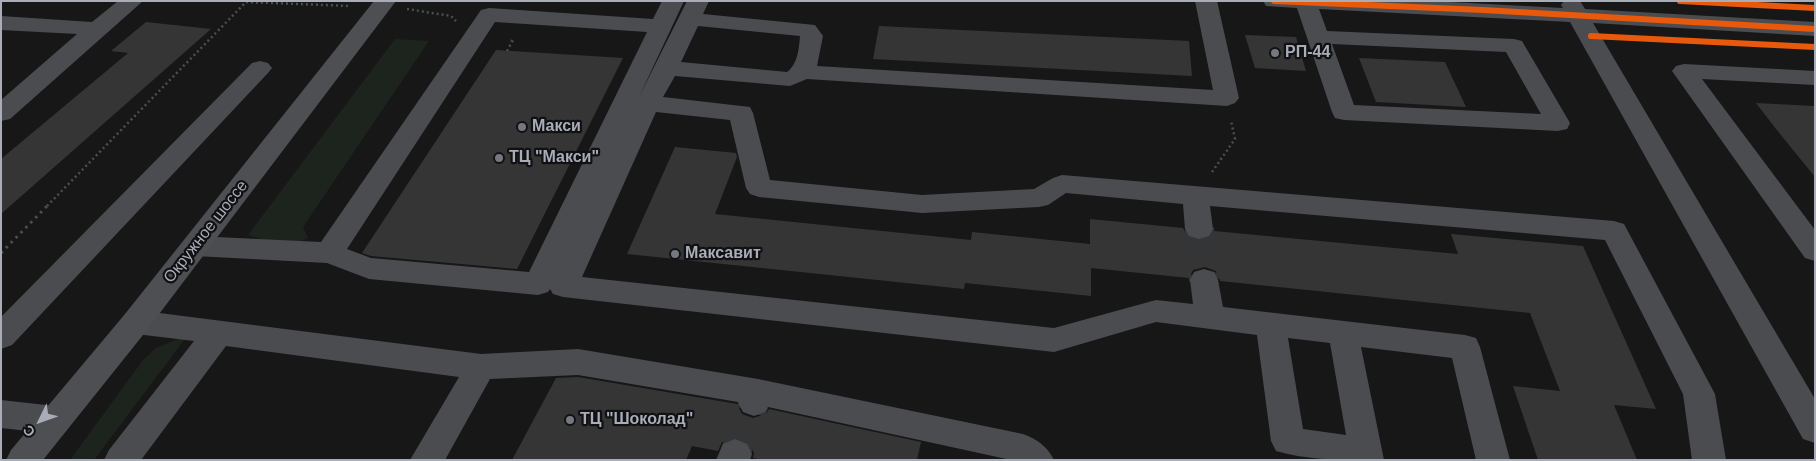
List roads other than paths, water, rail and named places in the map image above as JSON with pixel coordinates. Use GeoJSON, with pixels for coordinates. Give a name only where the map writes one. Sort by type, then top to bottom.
{"type":"FeatureCollection","features":[{"type":"Feature","properties":{"kind":"main road","name":"Окружное шоссе"},"geometry":{"type":"LineString","coordinates":[[23,460],[136,322],[385,1]]}},
{"type":"Feature","properties":{"kind":"street"},"geometry":{"type":"LineString","coordinates":[[1,113],[96,29],[132,1]]}},
{"type":"Feature","properties":{"kind":"street"},"geometry":{"type":"LineString","coordinates":[[803,72],[1228,98],[1206,1]]}},
{"type":"Feature","properties":{"kind":"street"},"geometry":{"type":"LineString","coordinates":[[1274,1],[1575,9],[1815,29]]}},
{"type":"Feature","properties":{"kind":"street"},"geometry":{"type":"LineString","coordinates":[[1306,3],[1344,112],[1558,123],[1514,46],[1318,37]]}},
{"type":"Feature","properties":{"kind":"street"},"geometry":{"type":"LineString","coordinates":[[195,246],[329,253],[369,268],[538,284],[667,14],[494,8],[329,253]]}},
{"type":"Feature","properties":{"kind":"street"},"geometry":{"type":"LineString","coordinates":[[1575,9],[1815,429]]}},
{"type":"Feature","properties":{"kind":"street"},"geometry":{"type":"LineString","coordinates":[[667,68],[790,79],[797,77],[803,72],[812,36],[806,30],[694,10],[667,68],[648,103],[563,286],[1054,340],[1156,311],[1465,346],[1493,460]]}},
{"type":"Feature","properties":{"kind":"street"},"geometry":{"type":"LineString","coordinates":[[1,23],[96,29]]}},
{"type":"Feature","properties":{"kind":"street"},"geometry":{"type":"LineString","coordinates":[[1,337],[260,68]]}},
{"type":"Feature","properties":{"kind":"street"},"geometry":{"type":"LineString","coordinates":[[1815,78],[1684,71],[1815,251]]}},
{"type":"Feature","properties":{"kind":"street"},"geometry":{"type":"LineString","coordinates":[[755,76],[741,113],[759,188],[922,204],[1039,198],[1062,184],[1614,231],[1699,394],[1709,460]]}},
{"type":"Feature","properties":{"kind":"street"},"geometry":{"type":"LineString","coordinates":[[648,103],[741,113]]}},
{"type":"Feature","properties":{"kind":"street"},"geometry":{"type":"LineString","coordinates":[[1196,195],[1199,229]]}},
{"type":"Feature","properties":{"kind":"street"},"geometry":{"type":"LineString","coordinates":[[1204,280],[1210,317]]}},
{"type":"Feature","properties":{"kind":"street"},"geometry":{"type":"LineString","coordinates":[[136,322],[481,367],[578,362],[1023,448],[1037,460]]}},
{"type":"Feature","properties":{"kind":"street"},"geometry":{"type":"LineString","coordinates":[[1271,324],[1288,440],[1366,456],[1342,333]]}},
{"type":"Feature","properties":{"kind":"street"},"geometry":{"type":"LineString","coordinates":[[121,460],[218,333]]}},
{"type":"Feature","properties":{"kind":"street"},"geometry":{"type":"LineString","coordinates":[[427,460],[481,367]]}},
{"type":"Feature","properties":{"kind":"street"},"geometry":{"type":"LineString","coordinates":[[1,414],[55,420]]}},
{"type":"Feature","properties":{"kind":"tunnel"},"geometry":{"type":"LineString","coordinates":[[1199,229],[1204,280]]}},
{"type":"Feature","properties":{"kind":"tunnel"},"geometry":{"type":"LineString","coordinates":[[735,454],[754,403]]}},
{"type":"Feature","properties":{"kind":"place","name":"РП-44"},"geometry":{"type":"Point","coordinates":[1275,53]}},
{"type":"Feature","properties":{"kind":"place","name":"Макси"},"geometry":{"type":"Point","coordinates":[522,127]}},
{"type":"Feature","properties":{"kind":"place","name":"ТЦ \"Макси\""},"geometry":{"type":"Point","coordinates":[499,158]}},
{"type":"Feature","properties":{"kind":"place","name":"Максавит"},"geometry":{"type":"Point","coordinates":[675,254]}},
{"type":"Feature","properties":{"kind":"place","name":"ТЦ \"Шоколад\""},"geometry":{"type":"Point","coordinates":[570,420]}}]}
